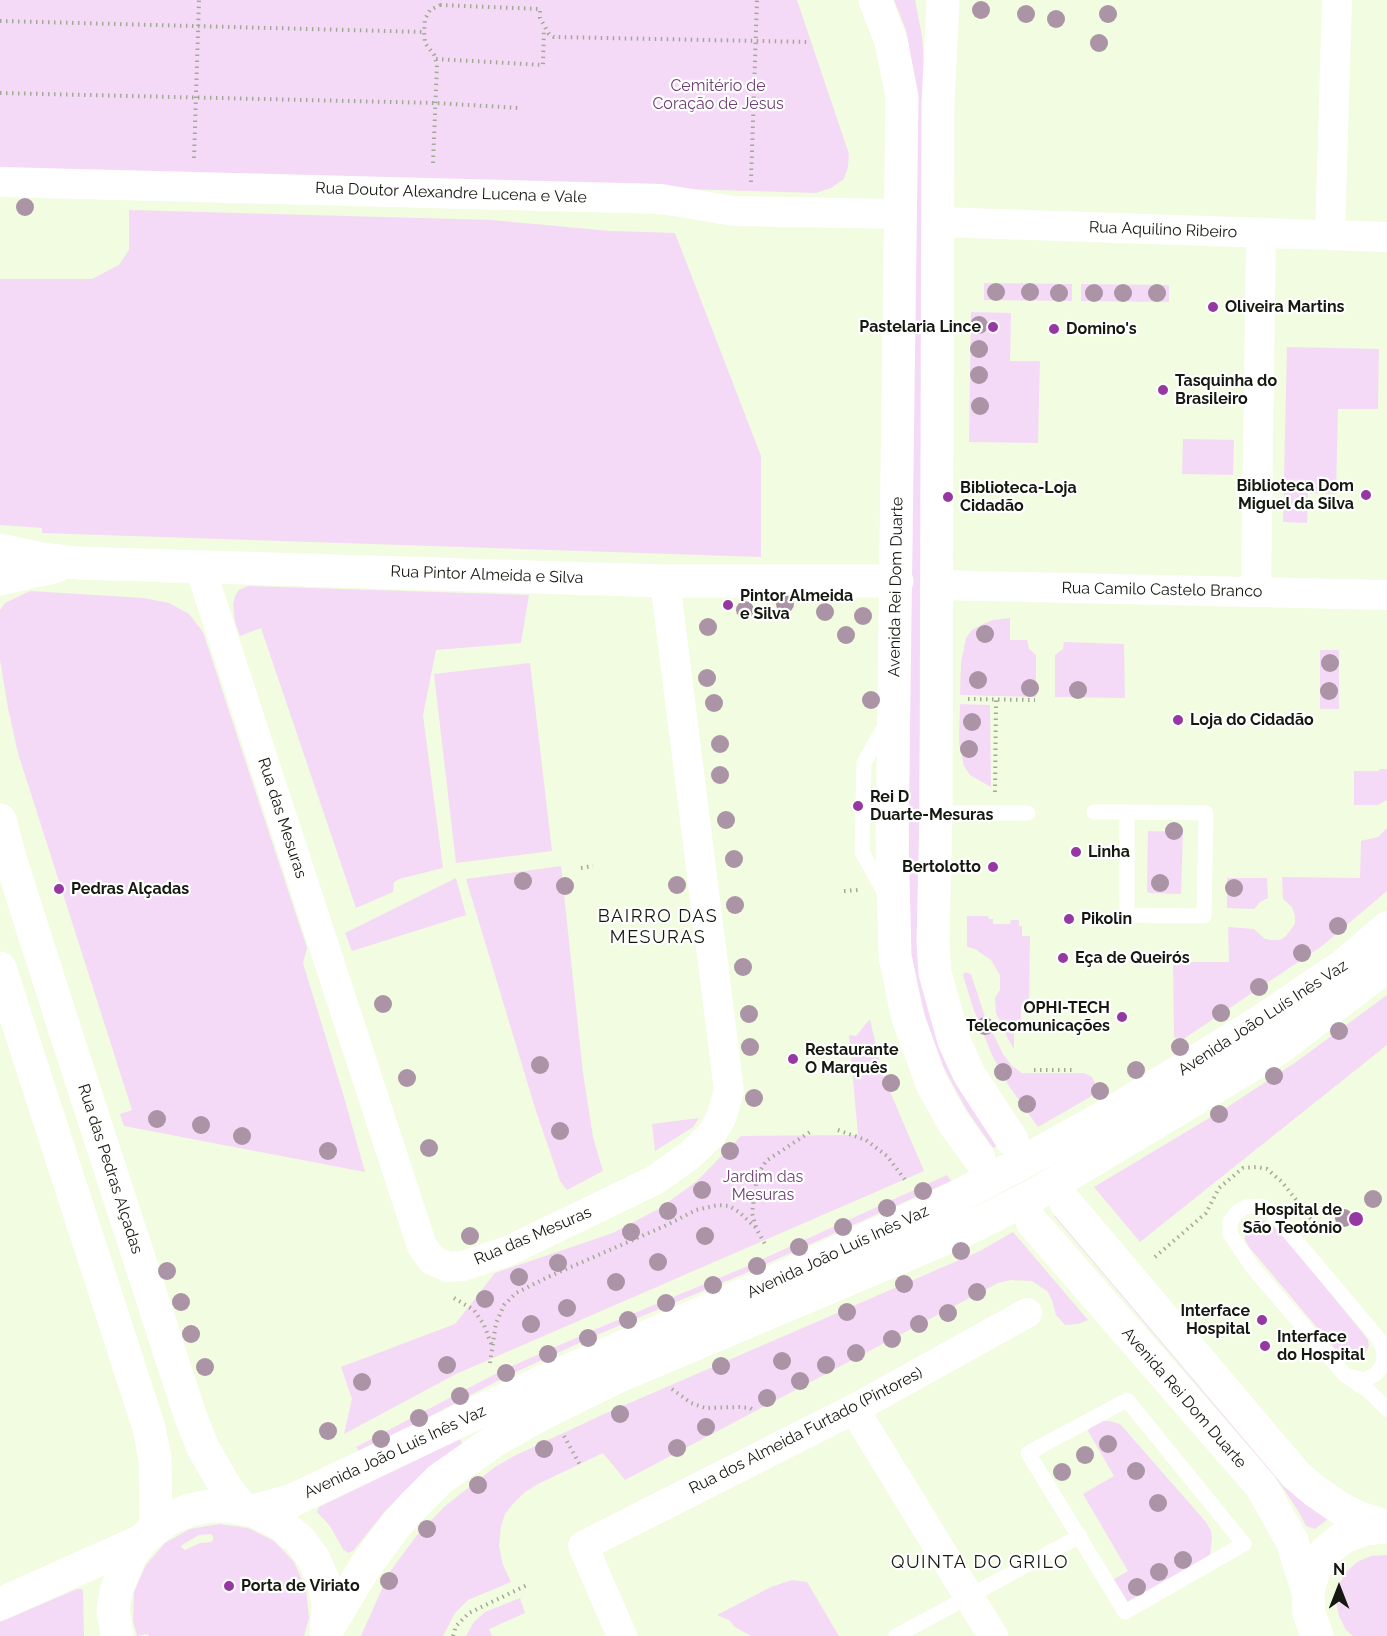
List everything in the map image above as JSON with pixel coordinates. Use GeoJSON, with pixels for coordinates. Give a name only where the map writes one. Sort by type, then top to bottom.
{"type":"FeatureCollection","features":[{"type":"Feature","properties":{"kind":"main road","name":"Avenida Rei Dom Duarte"},"geometry":{"type":"LineString","coordinates":[[875,0],[891,41],[902,97],[893,907],[895,956],[906,1015],[932,1084],[953,1122],[979,1158]]}},
{"type":"Feature","properties":{"kind":"main road"},"geometry":{"type":"LineString","coordinates":[[924,0],[931,34],[938,104]]}},
{"type":"Feature","properties":{"kind":"main road"},"geometry":{"type":"LineString","coordinates":[[943,0],[938,104],[936,813],[933,942],[935,973],[958,1050],[969,1074],[1012,1140]]}},
{"type":"Feature","properties":{"kind":"main road","name":"Rua Pintor Almeida e Silva"},"geometry":{"type":"LineString","coordinates":[[0,550],[36,558],[77,563],[665,580],[897,581]]}},
{"type":"Feature","properties":{"kind":"main road","name":"Rua Pintor Almeida e Silva"},"geometry":{"type":"LineString","coordinates":[[8,575],[77,563]]}},
{"type":"Feature","properties":{"kind":"main road","name":"Rua das Pedras Alçadas"},"geometry":{"type":"LineString","coordinates":[[0,820],[57,1007],[190,1415],[203,1448],[228,1491],[248,1510]]}},
{"type":"Feature","properties":{"kind":"main road","name":"Avenida João Luís Inês Vaz"},"geometry":{"type":"LineString","coordinates":[[326,1633],[365,1567],[401,1519],[440,1479],[497,1439],[617,1377],[965,1230],[1033,1196],[1114,1129],[1344,965],[1387,928]]}},
{"type":"Feature","properties":{"kind":"main road","name":"Avenida João Luís Inês Vaz"},"geometry":{"type":"LineString","coordinates":[[248,1510],[293,1500],[546,1380],[764,1286],[1114,1129],[1275,1051],[1387,966]]}},
{"type":"Feature","properties":{"kind":"main road"},"geometry":{"type":"LineString","coordinates":[[0,968],[149,1428],[155,1459],[149,1534],[130,1556],[116,1591],[114,1610],[117,1636]]}},
{"type":"Feature","properties":{"kind":"main road","name":"Avenida Rei Dom Duarte"},"geometry":{"type":"LineString","coordinates":[[1066,1203],[1296,1475],[1321,1496],[1360,1518],[1387,1527]]}},
{"type":"Feature","properties":{"kind":"main road","name":"Avenida Rei Dom Duarte"},"geometry":{"type":"LineString","coordinates":[[1032,1221],[1261,1486],[1292,1541],[1308,1592],[1309,1613],[1316,1635]]}},
{"type":"Feature","properties":{"kind":"main road"},"geometry":{"type":"LineString","coordinates":[[0,1604],[149,1534],[172,1517],[209,1506],[229,1506],[248,1510],[280,1524],[299,1539],[314,1559],[324,1582],[328,1606],[326,1633]]}},
{"type":"Feature","properties":{"kind":"main road"},"geometry":{"type":"LineString","coordinates":[[1308,1592],[1314,1570],[1326,1551],[1344,1537],[1365,1529],[1387,1527]]}},
{"type":"Feature","properties":{"kind":"street"},"geometry":{"type":"LineString","coordinates":[[1330,235],[1337,0]]}},
{"type":"Feature","properties":{"kind":"street","name":"Rua Doutor Alexandre Lucena e Vale"},"geometry":{"type":"LineString","coordinates":[[0,182],[661,199],[733,211],[900,214]]}},
{"type":"Feature","properties":{"kind":"street","name":"Rua Aquilino Ribeiro"},"geometry":{"type":"LineString","coordinates":[[939,222],[1387,237]]}},
{"type":"Feature","properties":{"kind":"street"},"geometry":{"type":"LineString","coordinates":[[1256,592],[1261,233]]}},
{"type":"Feature","properties":{"kind":"street","name":"Rua das Mesuras"},"geometry":{"type":"LineString","coordinates":[[200,567],[422,1246],[432,1260],[448,1267],[463,1266],[508,1251],[655,1180],[690,1155],[711,1135],[721,1118],[729,1091],[665,580]]}},
{"type":"Feature","properties":{"kind":"street","name":"Rua Camilo Castelo Branco"},"geometry":{"type":"LineString","coordinates":[[937,585],[1387,595]]}},
{"type":"Feature","properties":{"kind":"street","name":"Rua dos Almeida Furtado (Pintores)"},"geometry":{"type":"LineString","coordinates":[[622,1636],[583,1546],[854,1409],[1027,1313]]}},
{"type":"Feature","properties":{"kind":"street"},"geometry":{"type":"LineString","coordinates":[[854,1409],[993,1636]]}},
{"type":"Feature","properties":{"kind":"lane"},"geometry":{"type":"LineString","coordinates":[[1094,812],[1127,812],[1206,813],[1204,916],[1127,915],[1127,812]]}},
{"type":"Feature","properties":{"kind":"lane"},"geometry":{"type":"LineString","coordinates":[[936,813],[1028,813]]}},
{"type":"Feature","properties":{"kind":"lane"},"geometry":{"type":"LineString","coordinates":[[1345,1375],[1365,1380],[1376,1374],[1386,1358],[1379,1339],[1271,1210],[1261,1206],[1246,1206],[1237,1212],[1230,1222],[1230,1234],[1235,1245],[1345,1375],[1369,1391],[1387,1409]]}},
{"type":"Feature","properties":{"kind":"lane"},"geometry":{"type":"LineString","coordinates":[[1127,1400],[1244,1544],[1125,1612],[1080,1536],[1028,1453],[1127,1400]]}},
{"type":"Feature","properties":{"kind":"lane"},"geometry":{"type":"LineString","coordinates":[[896,1636],[1080,1536]]}},
{"type":"Feature","properties":{"kind":"path"},"geometry":{"type":"LineString","coordinates":[[194,167],[199,0]]}},
{"type":"Feature","properties":{"kind":"path"},"geometry":{"type":"LineString","coordinates":[[751,191],[757,0]]}},
{"type":"Feature","properties":{"kind":"path"},"geometry":{"type":"LineString","coordinates":[[432,173],[437,64],[425,43],[424,32],[425,19],[430,10],[440,2],[540,9],[540,18],[544,26],[554,37],[810,42]]}},
{"type":"Feature","properties":{"kind":"path"},"geometry":{"type":"LineString","coordinates":[[0,21],[424,32]]}},
{"type":"Feature","properties":{"kind":"path"},"geometry":{"type":"LineString","coordinates":[[436,59],[543,65],[544,26]]}},
{"type":"Feature","properties":{"kind":"path"},"geometry":{"type":"LineString","coordinates":[[0,93],[435,103],[519,108]]}},
{"type":"Feature","properties":{"kind":"path"},"geometry":{"type":"LineString","coordinates":[[966,699],[1035,700]]}},
{"type":"Feature","properties":{"kind":"path"},"geometry":{"type":"LineString","coordinates":[[995,794],[996,700]]}},
{"type":"Feature","properties":{"kind":"path"},"geometry":{"type":"LineString","coordinates":[[581,868],[593,866]]}},
{"type":"Feature","properties":{"kind":"path"},"geometry":{"type":"LineString","coordinates":[[1034,1070],[1072,1070]]}},
{"type":"Feature","properties":{"kind":"path"},"geometry":{"type":"LineString","coordinates":[[838,1130],[866,1140],[887,1156],[906,1181]]}},
{"type":"Feature","properties":{"kind":"path"},"geometry":{"type":"LineString","coordinates":[[765,1244],[756,1228],[752,1212],[757,1176],[766,1161],[810,1132]]}},
{"type":"Feature","properties":{"kind":"path"},"geometry":{"type":"LineString","coordinates":[[490,1363],[496,1323],[504,1305],[516,1293],[667,1225],[696,1209],[718,1205],[729,1206],[756,1228]]}},
{"type":"Feature","properties":{"kind":"path"},"geometry":{"type":"LineString","coordinates":[[449,1296],[474,1310],[484,1325],[492,1347]]}},
{"type":"Feature","properties":{"kind":"path"},"geometry":{"type":"LineString","coordinates":[[669,1386],[691,1403],[705,1408],[739,1407],[755,1411]]}},
{"type":"Feature","properties":{"kind":"path"},"geometry":{"type":"LineString","coordinates":[[562,1433],[580,1465]]}},
{"type":"Feature","properties":{"kind":"path"},"geometry":{"type":"LineString","coordinates":[[453,1636],[456,1626],[469,1613],[527,1585]]}},
{"type":"Feature","properties":{"kind":"green space","name":"Cemitério de Coração de Jesus"},"geometry":{"type":"Polygon","coordinates":[[[0,0],[797,0],[849,154],[848,167],[844,179],[831,188],[816,193],[0,168],[0,0]]]}},
{"type":"Feature","properties":{"kind":"green space"},"geometry":{"type":"Polygon","coordinates":[[[894,0],[915,0],[922,36],[926,86],[918,953],[998,1145],[993,1148],[966,1109],[939,1059],[928,1029],[911,955],[909,793],[916,85],[906,30],[894,0]]]}},
{"type":"Feature","properties":{"kind":"green space"},"geometry":{"type":"Polygon","coordinates":[[[129,210],[491,220],[610,231],[675,233],[761,456],[761,557],[42,533],[42,528],[0,525],[0,279],[92,279],[119,265],[129,250],[129,210]]]}},
{"type":"Feature","properties":{"kind":"green space"},"geometry":{"type":"Polygon","coordinates":[[[984,283],[1072,284],[1072,301],[984,300],[984,283]]]}},
{"type":"Feature","properties":{"kind":"green space"},"geometry":{"type":"Polygon","coordinates":[[[1081,284],[1169,285],[1169,302],[1081,301],[1081,284]]]}},
{"type":"Feature","properties":{"kind":"green space"},"geometry":{"type":"Polygon","coordinates":[[[971,312],[1011,313],[1010,361],[1040,361],[1038,443],[969,442],[971,312]]]}},
{"type":"Feature","properties":{"kind":"green space"},"geometry":{"type":"Polygon","coordinates":[[[1287,347],[1379,349],[1378,409],[1338,409],[1336,494],[1308,493],[1307,523],[1283,522],[1287,347]]]}},
{"type":"Feature","properties":{"kind":"green space"},"geometry":{"type":"Polygon","coordinates":[[[1183,439],[1234,440],[1233,475],[1182,474],[1183,439]]]}},
{"type":"Feature","properties":{"kind":"green space"},"geometry":{"type":"Polygon","coordinates":[[[248,586],[529,595],[521,643],[436,650],[423,715],[443,868],[399,879],[394,882],[393,892],[356,908],[261,628],[240,636],[235,622],[233,605],[235,596],[239,590],[248,586]]]}},
{"type":"Feature","properties":{"kind":"green space"},"geometry":{"type":"Polygon","coordinates":[[[30,591],[144,598],[169,603],[189,614],[203,632],[307,948],[303,963],[365,1172],[124,1126],[120,1114],[132,1110],[18,753],[8,708],[0,660],[0,610],[5,603],[30,591]]]}},
{"type":"Feature","properties":{"kind":"green space"},"geometry":{"type":"Polygon","coordinates":[[[1010,618],[1010,640],[1027,640],[1029,649],[1036,655],[1036,697],[960,695],[961,663],[966,638],[972,630],[983,624],[1010,618]]]}},
{"type":"Feature","properties":{"kind":"green space"},"geometry":{"type":"Polygon","coordinates":[[[1064,642],[1124,644],[1125,698],[1055,697],[1055,655],[1063,649],[1064,642]]]}},
{"type":"Feature","properties":{"kind":"green space"},"geometry":{"type":"Polygon","coordinates":[[[1320,650],[1339,650],[1339,709],[1320,709],[1320,650]]]}},
{"type":"Feature","properties":{"kind":"green space"},"geometry":{"type":"Polygon","coordinates":[[[530,663],[552,851],[456,863],[434,674],[530,663]]]}},
{"type":"Feature","properties":{"kind":"green space"},"geometry":{"type":"Polygon","coordinates":[[[960,704],[990,705],[991,787],[970,775],[964,766],[959,743],[960,704]]]}},
{"type":"Feature","properties":{"kind":"green space"},"geometry":{"type":"Polygon","coordinates":[[[1379,769],[1387,769],[1387,800],[1378,805],[1354,805],[1354,771],[1379,771],[1379,769]]]}},
{"type":"Feature","properties":{"kind":"green space"},"geometry":{"type":"Polygon","coordinates":[[[1387,828],[1387,891],[1322,946],[1182,1040],[1174,1037],[1173,962],[1229,962],[1228,927],[1254,929],[1265,939],[1280,940],[1295,924],[1292,907],[1283,899],[1282,877],[1360,878],[1361,841],[1378,837],[1387,828]]]}},
{"type":"Feature","properties":{"kind":"green space"},"geometry":{"type":"Polygon","coordinates":[[[1148,831],[1183,832],[1181,894],[1149,893],[1147,891],[1148,831]]]}},
{"type":"Feature","properties":{"kind":"green space"},"geometry":{"type":"Polygon","coordinates":[[[561,866],[583,1073],[593,1137],[603,1171],[567,1190],[560,1181],[535,1108],[466,879],[561,866]]]}},
{"type":"Feature","properties":{"kind":"green space"},"geometry":{"type":"Polygon","coordinates":[[[456,878],[466,915],[352,951],[345,933],[456,878]]]}},
{"type":"Feature","properties":{"kind":"green space"},"geometry":{"type":"Polygon","coordinates":[[[1227,878],[1267,878],[1268,898],[1254,909],[1227,908],[1227,878]]]}},
{"type":"Feature","properties":{"kind":"green space"},"geometry":{"type":"Polygon","coordinates":[[[967,916],[988,916],[989,919],[993,919],[993,924],[1010,924],[1011,920],[1019,920],[1019,926],[1022,926],[1022,936],[1030,936],[1029,1005],[1021,1006],[1021,1029],[1014,1029],[1014,1049],[996,1013],[995,998],[1000,990],[1000,975],[991,960],[975,949],[967,947],[967,916]]]}},
{"type":"Feature","properties":{"kind":"green space"},"geometry":{"type":"Polygon","coordinates":[[[965,972],[971,974],[985,1017],[1011,1065],[1022,1073],[1084,1073],[1092,1077],[1095,1083],[1096,1089],[1092,1096],[1038,1127],[1009,1086],[992,1055],[973,1008],[963,975],[965,972]]]}},
{"type":"Feature","properties":{"kind":"green space"},"geometry":{"type":"Polygon","coordinates":[[[1387,995],[1387,1045],[1140,1242],[1094,1187],[1226,1108],[1296,1062],[1387,995]]]}},
{"type":"Feature","properties":{"kind":"green space","name":"Jardim das Mesuras"},"geometry":{"type":"Polygon","coordinates":[[[870,1019],[882,1073],[924,1171],[456,1374],[344,1434],[352,1399],[341,1367],[455,1324],[495,1273],[613,1233],[660,1208],[697,1181],[741,1136],[858,1135],[849,1035],[856,1036],[870,1019]]]}},
{"type":"Feature","properties":{"kind":"green space"},"geometry":{"type":"Polygon","coordinates":[[[699,1118],[693,1127],[655,1151],[652,1124],[699,1118]]]}},
{"type":"Feature","properties":{"kind":"green space"},"geometry":{"type":"Polygon","coordinates":[[[947,1175],[951,1181],[746,1273],[599,1334],[507,1376],[360,1453],[356,1447],[503,1370],[743,1268],[947,1175]]]}},
{"type":"Feature","properties":{"kind":"green space"},"geometry":{"type":"Polygon","coordinates":[[[1059,1213],[1328,1519],[1315,1529],[1306,1526],[1279,1482],[1054,1216],[1059,1213]]]}},
{"type":"Feature","properties":{"kind":"green space"},"geometry":{"type":"Polygon","coordinates":[[[1264,1220],[1277,1228],[1368,1340],[1369,1346],[1363,1357],[1356,1362],[1346,1361],[1341,1356],[1249,1247],[1245,1240],[1245,1231],[1249,1225],[1264,1220]]]}},
{"type":"Feature","properties":{"kind":"green space"},"geometry":{"type":"Polygon","coordinates":[[[1013,1232],[1088,1320],[1065,1325],[1056,1315],[1047,1291],[1032,1281],[1011,1280],[998,1283],[625,1480],[603,1453],[538,1484],[525,1492],[512,1505],[505,1514],[501,1526],[499,1546],[503,1565],[511,1582],[468,1600],[455,1613],[443,1636],[361,1636],[389,1573],[417,1535],[445,1506],[495,1467],[602,1415],[980,1251],[1013,1232]]]}},
{"type":"Feature","properties":{"kind":"green space"},"geometry":{"type":"Polygon","coordinates":[[[1100,1421],[1120,1424],[1206,1522],[1212,1538],[1210,1555],[1126,1607],[1111,1581],[1128,1571],[1083,1494],[1114,1476],[1088,1431],[1092,1424],[1100,1421]]]}},
{"type":"Feature","properties":{"kind":"green space"},"geometry":{"type":"Polygon","coordinates":[[[460,1439],[463,1446],[420,1478],[386,1510],[353,1551],[348,1553],[343,1549],[330,1526],[317,1512],[319,1507],[460,1439]]]}},
{"type":"Feature","properties":{"kind":"green space"},"geometry":{"type":"Polygon","coordinates":[[[219,1524],[248,1528],[274,1541],[294,1562],[306,1589],[309,1618],[304,1636],[149,1636],[147,1634],[137,1636],[133,1620],[134,1592],[146,1565],[165,1543],[190,1529],[219,1524]],[[211,1534],[199,1535],[181,1547],[185,1550],[200,1543],[211,1542],[213,1536],[211,1534]]]}},
{"type":"Feature","properties":{"kind":"green space"},"geometry":{"type":"Polygon","coordinates":[[[1387,1555],[1387,1636],[1353,1636],[1346,1630],[1339,1616],[1336,1601],[1339,1585],[1346,1572],[1357,1562],[1371,1556],[1387,1555]]]}},
{"type":"Feature","properties":{"kind":"green space"},"geometry":{"type":"Polygon","coordinates":[[[792,1580],[807,1582],[839,1636],[751,1636],[735,1627],[729,1620],[717,1615],[771,1587],[792,1580]]]}},
{"type":"Feature","properties":{"kind":"green space"},"geometry":{"type":"Polygon","coordinates":[[[77,1589],[83,1591],[84,1636],[0,1636],[0,1622],[77,1589]]]}},
{"type":"Feature","properties":{"kind":"green space"},"geometry":{"type":"Polygon","coordinates":[[[520,1598],[525,1613],[489,1629],[492,1636],[466,1636],[474,1622],[485,1612],[520,1598]]]}},
{"type":"Feature","properties":{"kind":"place","name":"Oliveira Martins"},"geometry":{"type":"Point","coordinates":[1213,307]}},
{"type":"Feature","properties":{"kind":"place","name":"Pastelaria Lince"},"geometry":{"type":"Point","coordinates":[993,327]}},
{"type":"Feature","properties":{"kind":"place","name":"Domino's"},"geometry":{"type":"Point","coordinates":[1054,329]}},
{"type":"Feature","properties":{"kind":"place","name":"Tasquinha do Brasileiro"},"geometry":{"type":"Point","coordinates":[1163,390]}},
{"type":"Feature","properties":{"kind":"place","name":"Biblioteca Dom Miguel da Silva"},"geometry":{"type":"Point","coordinates":[1366,495]}},
{"type":"Feature","properties":{"kind":"place","name":"Biblioteca-Loja Cidadão"},"geometry":{"type":"Point","coordinates":[948,497]}},
{"type":"Feature","properties":{"kind":"place","name":"Pintor Almeida e Silva"},"geometry":{"type":"Point","coordinates":[728,605]}},
{"type":"Feature","properties":{"kind":"place","name":"Loja do Cidadão"},"geometry":{"type":"Point","coordinates":[1178,720]}},
{"type":"Feature","properties":{"kind":"place","name":"Rei D Duarte-Mesuras"},"geometry":{"type":"Point","coordinates":[858,806]}},
{"type":"Feature","properties":{"kind":"place","name":"Linha"},"geometry":{"type":"Point","coordinates":[1076,852]}},
{"type":"Feature","properties":{"kind":"place","name":"Bertolotto"},"geometry":{"type":"Point","coordinates":[993,867]}},
{"type":"Feature","properties":{"kind":"place","name":"Pedras Alçadas"},"geometry":{"type":"Point","coordinates":[59,889]}},
{"type":"Feature","properties":{"kind":"place","name":"Pikolin"},"geometry":{"type":"Point","coordinates":[1069,919]}},
{"type":"Feature","properties":{"kind":"place","name":"Eça de Queirós"},"geometry":{"type":"Point","coordinates":[1063,958]}},
{"type":"Feature","properties":{"kind":"place","name":"OPHI-TECH Telecomunicações"},"geometry":{"type":"Point","coordinates":[1122,1017]}},
{"type":"Feature","properties":{"kind":"place","name":"Restaurante O Marquês"},"geometry":{"type":"Point","coordinates":[793,1059]}},
{"type":"Feature","properties":{"kind":"place","name":"Hospital de São Teotónio"},"geometry":{"type":"Point","coordinates":[1356,1219]}},
{"type":"Feature","properties":{"kind":"place","name":"Interface Hospital"},"geometry":{"type":"Point","coordinates":[1262,1320]}},
{"type":"Feature","properties":{"kind":"place","name":"Interface do Hospital"},"geometry":{"type":"Point","coordinates":[1265,1346]}},
{"type":"Feature","properties":{"kind":"place","name":"Porta de Viriato"},"geometry":{"type":"Point","coordinates":[229,1586]}},
{"type":"Feature","properties":{"kind":"district","name":"BAIRRO DAS MESURAS"},"geometry":{"type":"Point","coordinates":[658,927]}},
{"type":"Feature","properties":{"kind":"district","name":"QUINTA DO GRILO"},"geometry":{"type":"Point","coordinates":[980,1563]}}]}
